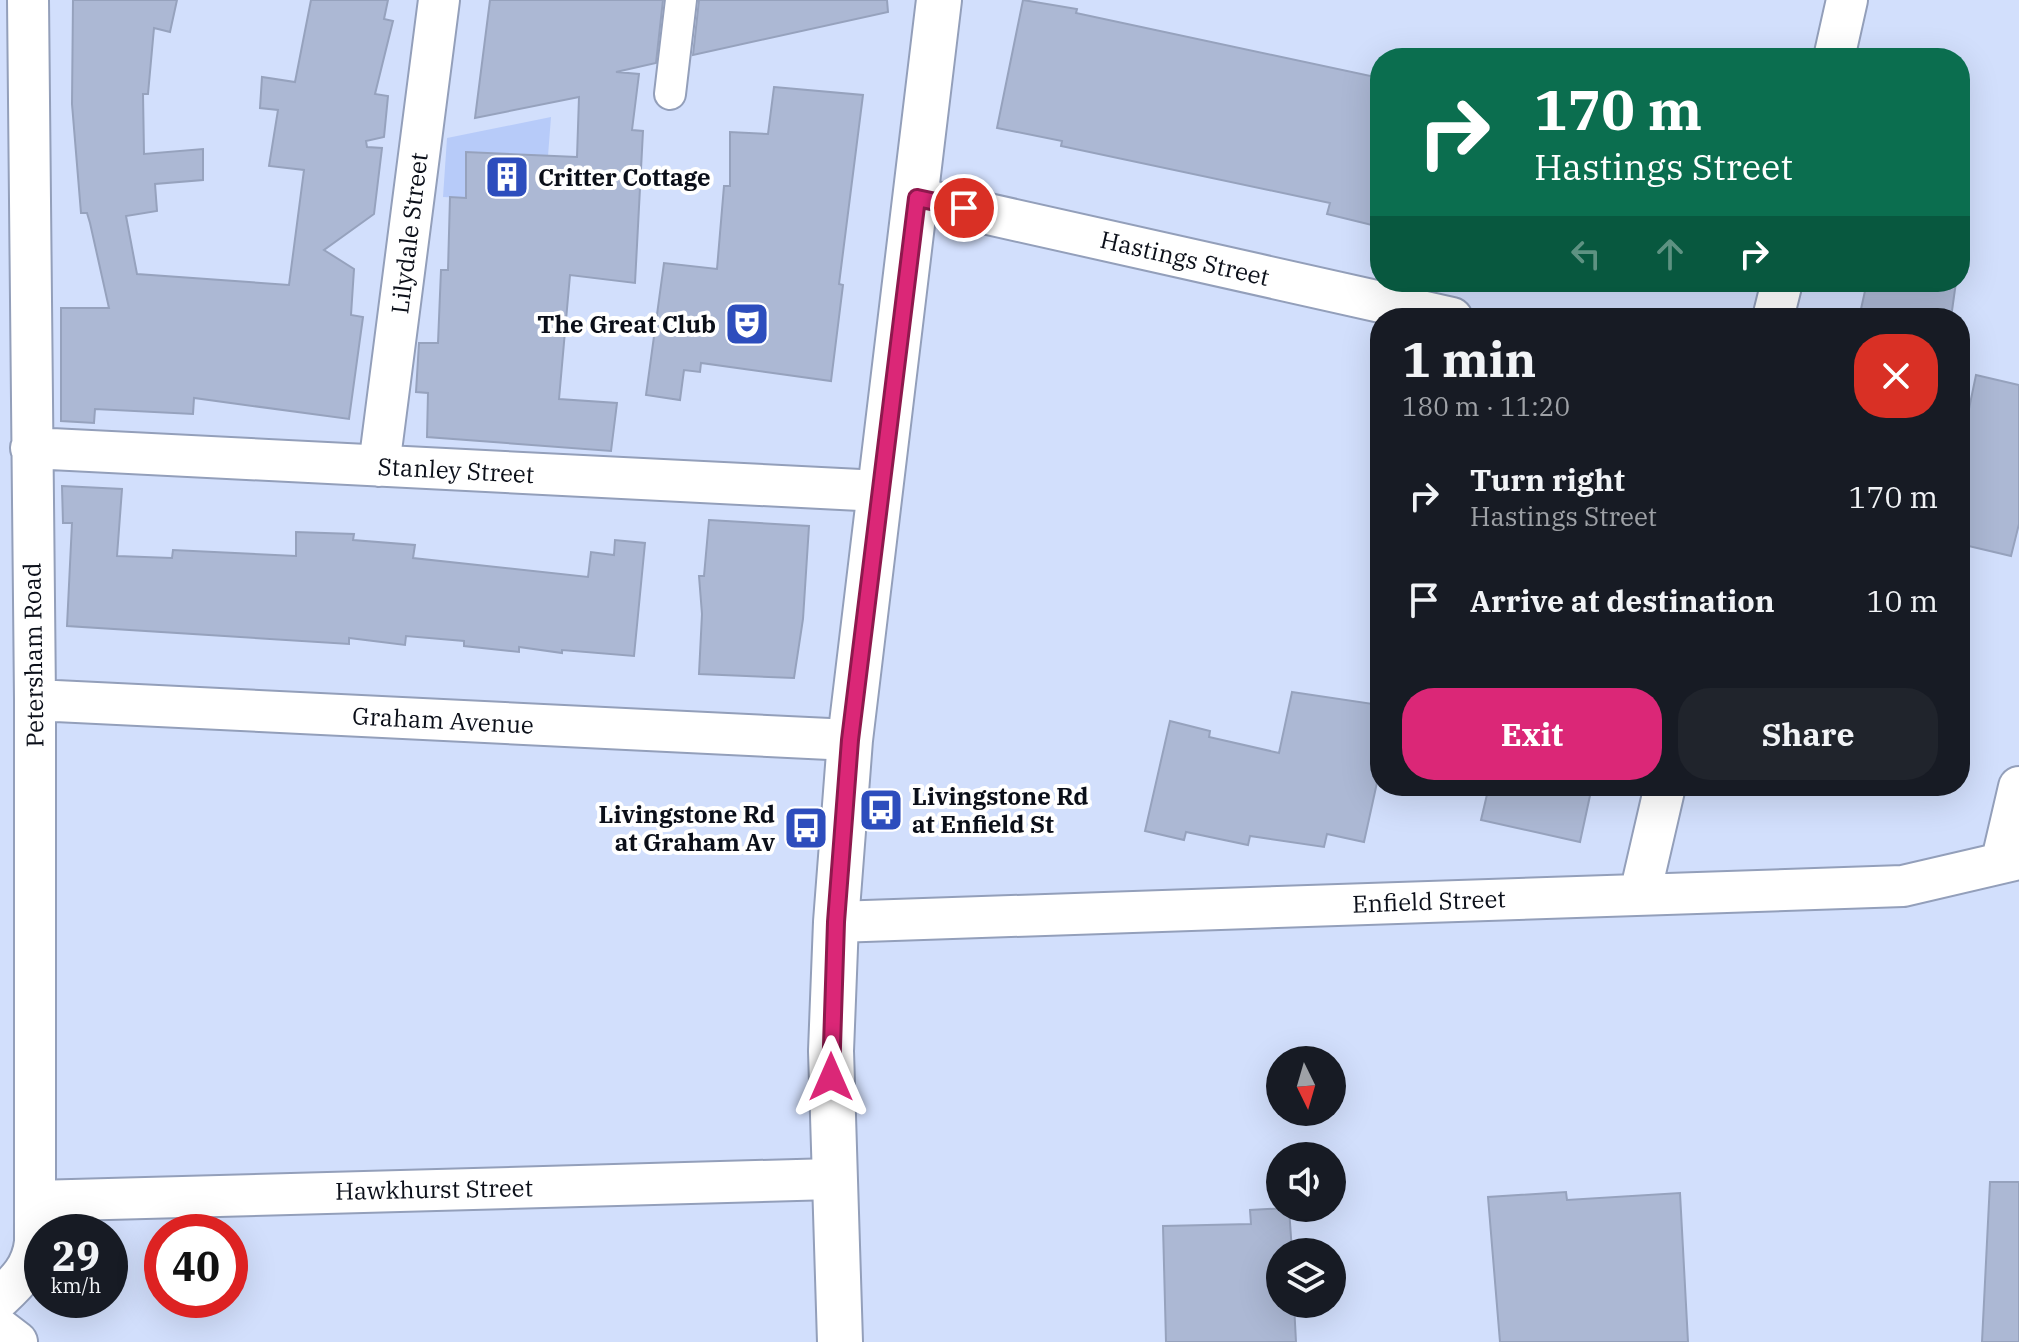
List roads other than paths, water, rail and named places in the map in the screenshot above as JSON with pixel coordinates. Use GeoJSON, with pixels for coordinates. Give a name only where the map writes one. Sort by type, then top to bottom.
{"type":"FeatureCollection","features":[{"type":"Feature","properties":{"kind":"street","name":"Petersham Road"},"geometry":{"type":"LineString","coordinates":[[0,1298],[24,1275],[33,1258],[35,1201],[35,700],[16,644],[31,448],[28,0]]}},
{"type":"Feature","properties":{"kind":"street","name":"Lilydale Street"},"geometry":{"type":"LineString","coordinates":[[379,466],[439,0]]}},
{"type":"Feature","properties":{"kind":"street"},"geometry":{"type":"LineString","coordinates":[[670,94],[681,0]]}},
{"type":"Feature","properties":{"kind":"street"},"geometry":{"type":"LineString","coordinates":[[840,1342],[832,1179],[831,1051],[836,922],[850,740],[939,0]]}},
{"type":"Feature","properties":{"kind":"street"},"geometry":{"type":"LineString","coordinates":[[1836,48],[1847,0]]}},
{"type":"Feature","properties":{"kind":"street","name":"Hastings Street"},"geometry":{"type":"LineString","coordinates":[[917,198],[1407,308]]}},
{"type":"Feature","properties":{"kind":"street","name":"Stanley Street"},"geometry":{"type":"LineString","coordinates":[[31,448],[880,491]]}},
{"type":"Feature","properties":{"kind":"street","name":"Graham Avenue"},"geometry":{"type":"LineString","coordinates":[[35,700],[850,740]]}},
{"type":"Feature","properties":{"kind":"street"},"geometry":{"type":"LineString","coordinates":[[2010,860],[2019,787]]}},
{"type":"Feature","properties":{"kind":"street"},"geometry":{"type":"LineString","coordinates":[[1640,894],[1663,796]]}},
{"type":"Feature","properties":{"kind":"street","name":"Enfield Street"},"geometry":{"type":"LineString","coordinates":[[836,922],[1903,886],[2010,860]]}},
{"type":"Feature","properties":{"kind":"street","name":"Hawkhurst Street"},"geometry":{"type":"LineString","coordinates":[[35,1201],[832,1179]]}},
{"type":"Feature","properties":{"kind":"street"},"geometry":{"type":"LineString","coordinates":[[0,1329],[17,1342]]}},
{"type":"Feature","properties":{"kind":"place","name":"Critter Cottage"},"geometry":{"type":"Point","coordinates":[507,177]}},
{"type":"Feature","properties":{"kind":"place","name":"The Great Club"},"geometry":{"type":"Point","coordinates":[747,324]}},
{"type":"Feature","properties":{"kind":"place","name":"Livingstone Rd at Enfield St"},"geometry":{"type":"Point","coordinates":[881,810]}},
{"type":"Feature","properties":{"kind":"place","name":"Livingstone Rd at Graham Av"},"geometry":{"type":"Point","coordinates":[806,828]}}]}
